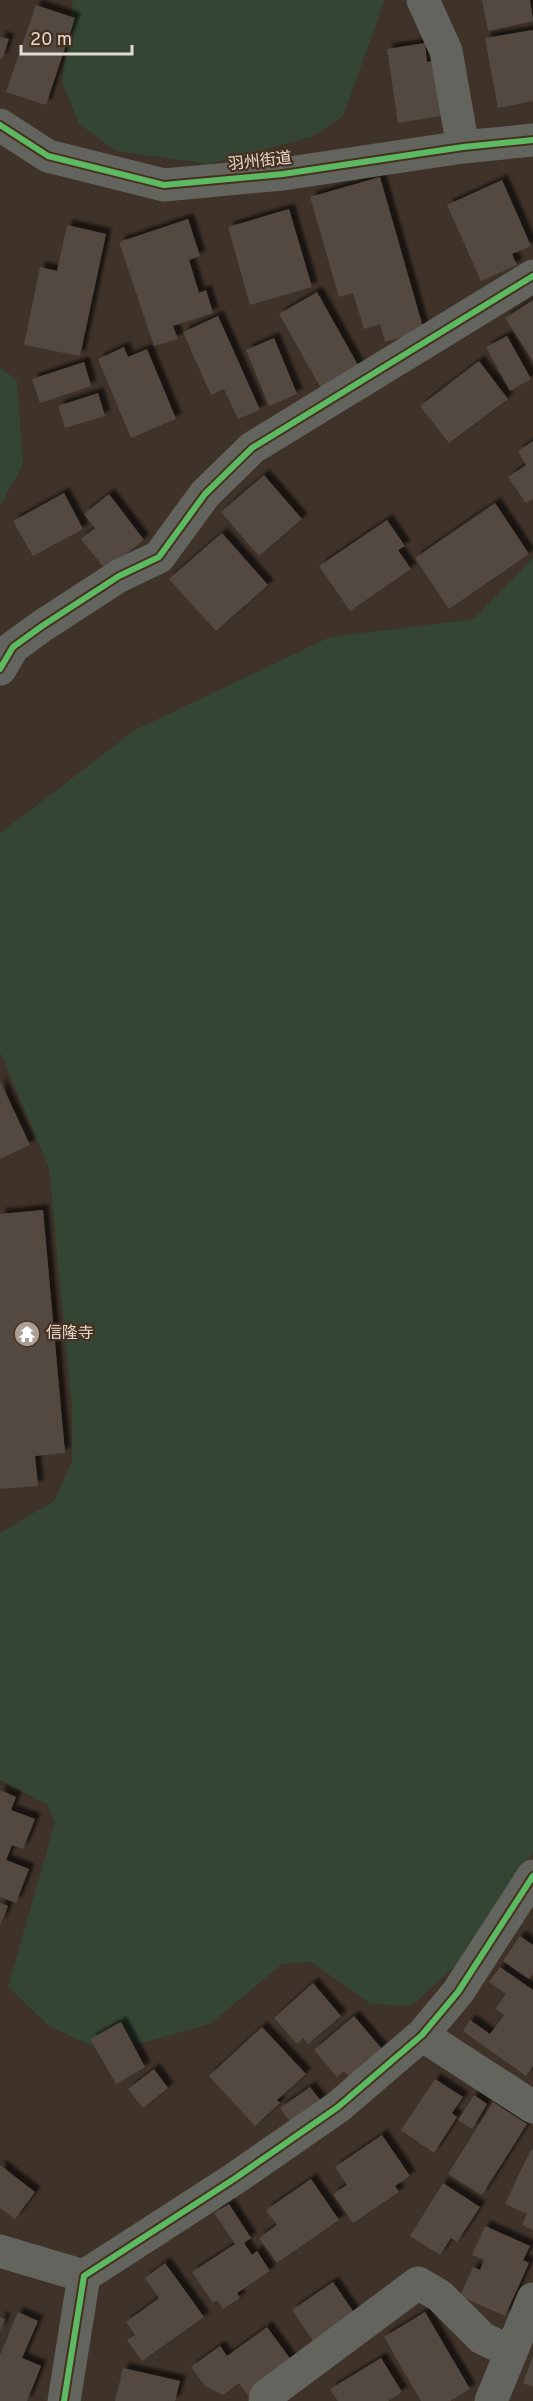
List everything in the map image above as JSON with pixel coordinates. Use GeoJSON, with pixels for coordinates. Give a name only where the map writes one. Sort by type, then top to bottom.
{"type":"FeatureCollection","features":[{"type":"Feature","properties":{"kind":"street"},"geometry":{"type":"LineString","coordinates":[[423,0],[446,51],[463,147]]}},
{"type":"Feature","properties":{"kind":"street","name":"羽州街道"},"geometry":{"type":"LineString","coordinates":[[0,125],[48,156],[164,185],[283,174],[463,147],[533,140]]}},
{"type":"Feature","properties":{"kind":"street"},"geometry":{"type":"LineString","coordinates":[[0,669],[13,647],[42,626],[119,576],[159,557],[206,494],[252,448],[533,276]]}},
{"type":"Feature","properties":{"kind":"street"},"geometry":{"type":"LineString","coordinates":[[64,2401],[84,2276],[234,2179],[338,2107],[422,2035],[458,1992],[533,1876]]}},
{"type":"Feature","properties":{"kind":"street"},"geometry":{"type":"LineString","coordinates":[[422,2035],[533,2107]]}},
{"type":"Feature","properties":{"kind":"street"},"geometry":{"type":"LineString","coordinates":[[0,2251],[84,2276]]}},
{"type":"Feature","properties":{"kind":"street"},"geometry":{"type":"LineString","coordinates":[[265,2401],[266,2396],[418,2283],[440,2296],[482,2338],[511,2352]]}},
{"type":"Feature","properties":{"kind":"street"},"geometry":{"type":"LineString","coordinates":[[491,2401],[533,2299]]}},
{"type":"Feature","properties":{"kind":"green space"},"geometry":{"type":"Polygon","coordinates":[[[73,0],[385,0],[343,116],[312,137],[209,164],[116,151],[79,124],[62,81],[73,0]]]}},
{"type":"Feature","properties":{"kind":"green space"},"geometry":{"type":"Polygon","coordinates":[[[0,368],[17,380],[23,464],[0,506],[0,368]]]}},
{"type":"Feature","properties":{"kind":"green space"},"geometry":{"type":"Polygon","coordinates":[[[533,558],[533,1853],[466,1956],[411,2006],[371,2004],[311,1962],[282,1964],[210,2024],[107,2053],[49,2026],[8,1987],[55,1822],[48,1805],[0,1780],[0,1533],[54,1501],[72,1461],[72,1408],[49,1168],[0,1052],[0,833],[135,730],[330,637],[474,619],[533,558]]]}},
{"type":"Feature","properties":{"kind":"building"},"geometry":{"type":"Polygon","coordinates":[[[482,0],[530,0],[533,21],[488,31],[482,0]]]}},
{"type":"Feature","properties":{"kind":"building"},"geometry":{"type":"Polygon","coordinates":[[[36,5],[75,18],[46,105],[6,92],[36,5]]]}},
{"type":"Feature","properties":{"kind":"building"},"geometry":{"type":"Polygon","coordinates":[[[533,30],[533,101],[498,108],[485,38],[533,30]]]}},
{"type":"Feature","properties":{"kind":"building"},"geometry":{"type":"Polygon","coordinates":[[[0,37],[9,39],[2,59],[0,58],[0,37]]]}},
{"type":"Feature","properties":{"kind":"building"},"geometry":{"type":"Polygon","coordinates":[[[425,43],[427,62],[439,60],[448,115],[398,123],[387,49],[425,43]]]}},
{"type":"Feature","properties":{"kind":"building"},"geometry":{"type":"Polygon","coordinates":[[[380,177],[424,331],[385,342],[380,324],[364,329],[353,293],[339,297],[310,197],[380,177]]]}},
{"type":"Feature","properties":{"kind":"building"},"geometry":{"type":"Polygon","coordinates":[[[502,180],[531,246],[512,254],[517,265],[481,281],[447,205],[502,180]]]}},
{"type":"Feature","properties":{"kind":"building"},"geometry":{"type":"Polygon","coordinates":[[[289,209],[312,287],[250,305],[228,227],[289,209]]]}},
{"type":"Feature","properties":{"kind":"building"},"geometry":{"type":"Polygon","coordinates":[[[188,219],[200,256],[189,260],[199,293],[206,290],[213,313],[173,326],[178,339],[154,346],[119,242],[188,219]]]}},
{"type":"Feature","properties":{"kind":"building"},"geometry":{"type":"Polygon","coordinates":[[[67,225],[106,234],[80,356],[24,345],[40,267],[57,271],[67,225]]]}},
{"type":"Feature","properties":{"kind":"building"},"geometry":{"type":"Polygon","coordinates":[[[317,292],[359,367],[321,388],[279,314],[317,292]]]}},
{"type":"Feature","properties":{"kind":"building"},"geometry":{"type":"Polygon","coordinates":[[[533,300],[533,361],[505,318],[533,300]]]}},
{"type":"Feature","properties":{"kind":"building"},"geometry":{"type":"Polygon","coordinates":[[[218,316],[260,410],[238,419],[224,389],[211,395],[183,332],[218,316]]]}},
{"type":"Feature","properties":{"kind":"building"},"geometry":{"type":"Polygon","coordinates":[[[507,336],[531,379],[510,391],[486,347],[507,336]]]}},
{"type":"Feature","properties":{"kind":"building"},"geometry":{"type":"Polygon","coordinates":[[[274,338],[297,394],[269,406],[246,350],[274,338]]]}},
{"type":"Feature","properties":{"kind":"building"},"geometry":{"type":"Polygon","coordinates":[[[124,347],[128,357],[147,349],[176,419],[131,438],[98,359],[124,347]]]}},
{"type":"Feature","properties":{"kind":"building"},"geometry":{"type":"Polygon","coordinates":[[[479,361],[508,399],[449,443],[420,406],[479,361]]]}},
{"type":"Feature","properties":{"kind":"building"},"geometry":{"type":"Polygon","coordinates":[[[84,362],[91,386],[40,403],[32,379],[84,362]]]}},
{"type":"Feature","properties":{"kind":"building"},"geometry":{"type":"Polygon","coordinates":[[[98,393],[105,416],[65,428],[58,406],[98,393]]]}},
{"type":"Feature","properties":{"kind":"building"},"geometry":{"type":"Polygon","coordinates":[[[533,441],[533,499],[526,503],[508,477],[526,465],[518,451],[533,441]]]}},
{"type":"Feature","properties":{"kind":"building"},"geometry":{"type":"Polygon","coordinates":[[[264,475],[302,519],[259,556],[221,512],[264,475]]]}},
{"type":"Feature","properties":{"kind":"building"},"geometry":{"type":"Polygon","coordinates":[[[64,493],[83,529],[33,556],[13,521],[64,493]]]}},
{"type":"Feature","properties":{"kind":"building"},"geometry":{"type":"Polygon","coordinates":[[[109,494],[144,540],[106,570],[81,539],[95,528],[84,514],[109,494]]]}},
{"type":"Feature","properties":{"kind":"building"},"geometry":{"type":"Polygon","coordinates":[[[495,503],[529,554],[449,609],[415,558],[495,503]]]}},
{"type":"Feature","properties":{"kind":"building"},"geometry":{"type":"Polygon","coordinates":[[[387,520],[405,546],[398,550],[411,569],[350,611],[319,566],[387,520]]]}},
{"type":"Feature","properties":{"kind":"building"},"geometry":{"type":"Polygon","coordinates":[[[222,533],[268,585],[216,631],[169,579],[222,533]]]}},
{"type":"Feature","properties":{"kind":"building"},"geometry":{"type":"Polygon","coordinates":[[[0,1081],[30,1145],[0,1159],[0,1081]]]}},
{"type":"Feature","properties":{"kind":"building","name":"信隆寺"},"geometry":{"type":"Polygon","coordinates":[[[43,1210],[65,1453],[35,1456],[38,1486],[0,1489],[0,1214],[43,1210]]]}},
{"type":"Feature","properties":{"kind":"building"},"geometry":{"type":"Polygon","coordinates":[[[0,1790],[16,1797],[11,1810],[35,1819],[23,1849],[12,1845],[6,1860],[29,1869],[16,1903],[0,1897],[0,1790]]]}},
{"type":"Feature","properties":{"kind":"building"},"geometry":{"type":"Polygon","coordinates":[[[0,1903],[8,1906],[0,1925],[0,1903]]]}},
{"type":"Feature","properties":{"kind":"building"},"geometry":{"type":"Polygon","coordinates":[[[520,1936],[533,1945],[533,1973],[529,1979],[503,1961],[520,1936]]]}},
{"type":"Feature","properties":{"kind":"building"},"geometry":{"type":"Polygon","coordinates":[[[500,1967],[533,1990],[533,2066],[526,2076],[463,2031],[470,2020],[490,2034],[504,2015],[495,2009],[506,1994],[489,1982],[500,1967]]]}},
{"type":"Feature","properties":{"kind":"building"},"geometry":{"type":"Polygon","coordinates":[[[313,1983],[341,2016],[308,2044],[303,2038],[297,2044],[274,2018],[313,1983]]]}},
{"type":"Feature","properties":{"kind":"building"},"geometry":{"type":"Polygon","coordinates":[[[354,2016],[382,2049],[349,2077],[344,2071],[337,2077],[314,2050],[354,2016]]]}},
{"type":"Feature","properties":{"kind":"building"},"geometry":{"type":"Polygon","coordinates":[[[121,2022],[145,2067],[116,2084],[90,2039],[121,2022]]]}},
{"type":"Feature","properties":{"kind":"building"},"geometry":{"type":"Polygon","coordinates":[[[262,2027],[306,2074],[277,2100],[280,2103],[255,2126],[209,2076],[262,2027]]]}},
{"type":"Feature","properties":{"kind":"building"},"geometry":{"type":"Polygon","coordinates":[[[154,2069],[168,2088],[143,2108],[128,2089],[154,2069]]]}},
{"type":"Feature","properties":{"kind":"building"},"geometry":{"type":"Polygon","coordinates":[[[435,2079],[463,2097],[452,2113],[457,2117],[434,2153],[401,2130],[435,2079]]]}},
{"type":"Feature","properties":{"kind":"building"},"geometry":{"type":"Polygon","coordinates":[[[310,2087],[321,2101],[291,2123],[280,2108],[310,2087]]]}},
{"type":"Feature","properties":{"kind":"building"},"geometry":{"type":"Polygon","coordinates":[[[474,2095],[487,2104],[472,2129],[458,2120],[474,2095]]]}},
{"type":"Feature","properties":{"kind":"building"},"geometry":{"type":"Polygon","coordinates":[[[493,2102],[527,2124],[482,2195],[448,2174],[493,2102]]]}},
{"type":"Feature","properties":{"kind":"building"},"geometry":{"type":"Polygon","coordinates":[[[382,2135],[410,2176],[395,2186],[399,2192],[353,2223],[333,2194],[347,2185],[335,2167],[382,2135]]]}},
{"type":"Feature","properties":{"kind":"building"},"geometry":{"type":"Polygon","coordinates":[[[531,2149],[533,2150],[533,2230],[522,2225],[527,2214],[505,2204],[531,2149]]]}},
{"type":"Feature","properties":{"kind":"building"},"geometry":{"type":"Polygon","coordinates":[[[0,2165],[35,2192],[15,2219],[0,2208],[0,2165]]]}},
{"type":"Feature","properties":{"kind":"building"},"geometry":{"type":"Polygon","coordinates":[[[311,2179],[339,2220],[277,2263],[259,2238],[277,2225],[266,2210],[311,2179]]]}},
{"type":"Feature","properties":{"kind":"building"},"geometry":{"type":"Polygon","coordinates":[[[443,2183],[480,2207],[457,2242],[451,2238],[440,2255],[410,2236],[443,2183]]]}},
{"type":"Feature","properties":{"kind":"building"},"geometry":{"type":"Polygon","coordinates":[[[229,2204],[251,2238],[244,2243],[252,2255],[257,2251],[270,2271],[237,2293],[240,2298],[223,2309],[217,2300],[213,2303],[192,2272],[235,2244],[214,2213],[229,2204]]]}},
{"type":"Feature","properties":{"kind":"building"},"geometry":{"type":"Polygon","coordinates":[[[485,2226],[530,2246],[523,2260],[529,2263],[505,2316],[460,2296],[473,2267],[480,2270],[484,2260],[472,2255],[485,2226]]]}},
{"type":"Feature","properties":{"kind":"building"},"geometry":{"type":"Polygon","coordinates":[[[165,2263],[204,2317],[142,2361],[127,2340],[135,2335],[126,2322],[159,2298],[145,2278],[165,2263]]]}},
{"type":"Feature","properties":{"kind":"building"},"geometry":{"type":"Polygon","coordinates":[[[333,2282],[357,2317],[316,2345],[292,2310],[333,2282]]]}},
{"type":"Feature","properties":{"kind":"building"},"geometry":{"type":"Polygon","coordinates":[[[18,2312],[38,2321],[22,2358],[41,2366],[27,2401],[0,2401],[0,2355],[18,2312]]]}},
{"type":"Feature","properties":{"kind":"building"},"geometry":{"type":"Polygon","coordinates":[[[425,2312],[470,2389],[450,2401],[421,2401],[384,2337],[425,2312]]]}},
{"type":"Feature","properties":{"kind":"building"},"geometry":{"type":"Polygon","coordinates":[[[0,2317],[5,2319],[0,2331],[0,2317]]]}},
{"type":"Feature","properties":{"kind":"building"},"geometry":{"type":"Polygon","coordinates":[[[267,2327],[294,2364],[249,2397],[239,2383],[223,2395],[205,2386],[191,2367],[220,2346],[227,2356],[267,2327]]]}},
{"type":"Feature","properties":{"kind":"building"},"geometry":{"type":"Polygon","coordinates":[[[533,2356],[533,2387],[523,2383],[533,2356]]]}},
{"type":"Feature","properties":{"kind":"building"},"geometry":{"type":"Polygon","coordinates":[[[381,2358],[402,2392],[388,2401],[338,2401],[330,2389],[381,2358]]]}},
{"type":"Feature","properties":{"kind":"building"},"geometry":{"type":"Polygon","coordinates":[[[123,2368],[180,2381],[175,2401],[115,2401],[123,2368]]]}},
{"type":"Feature","properties":{"kind":"cycle path"},"geometry":{"type":"LineString","coordinates":[[0,125],[48,156],[164,185],[283,174],[463,147],[533,140]]}},
{"type":"Feature","properties":{"kind":"cycle path"},"geometry":{"type":"LineString","coordinates":[[0,669],[13,647],[42,626],[119,576],[159,557],[205,494],[252,448],[533,276]]}},
{"type":"Feature","properties":{"kind":"cycle path"},"geometry":{"type":"LineString","coordinates":[[64,2401],[84,2276],[234,2179],[338,2107],[422,2035],[458,1992],[533,1876]]}},
{"type":"Feature","properties":{"kind":"place","name":"信隆寺"},"geometry":{"type":"Point","coordinates":[27,1334]}}]}
